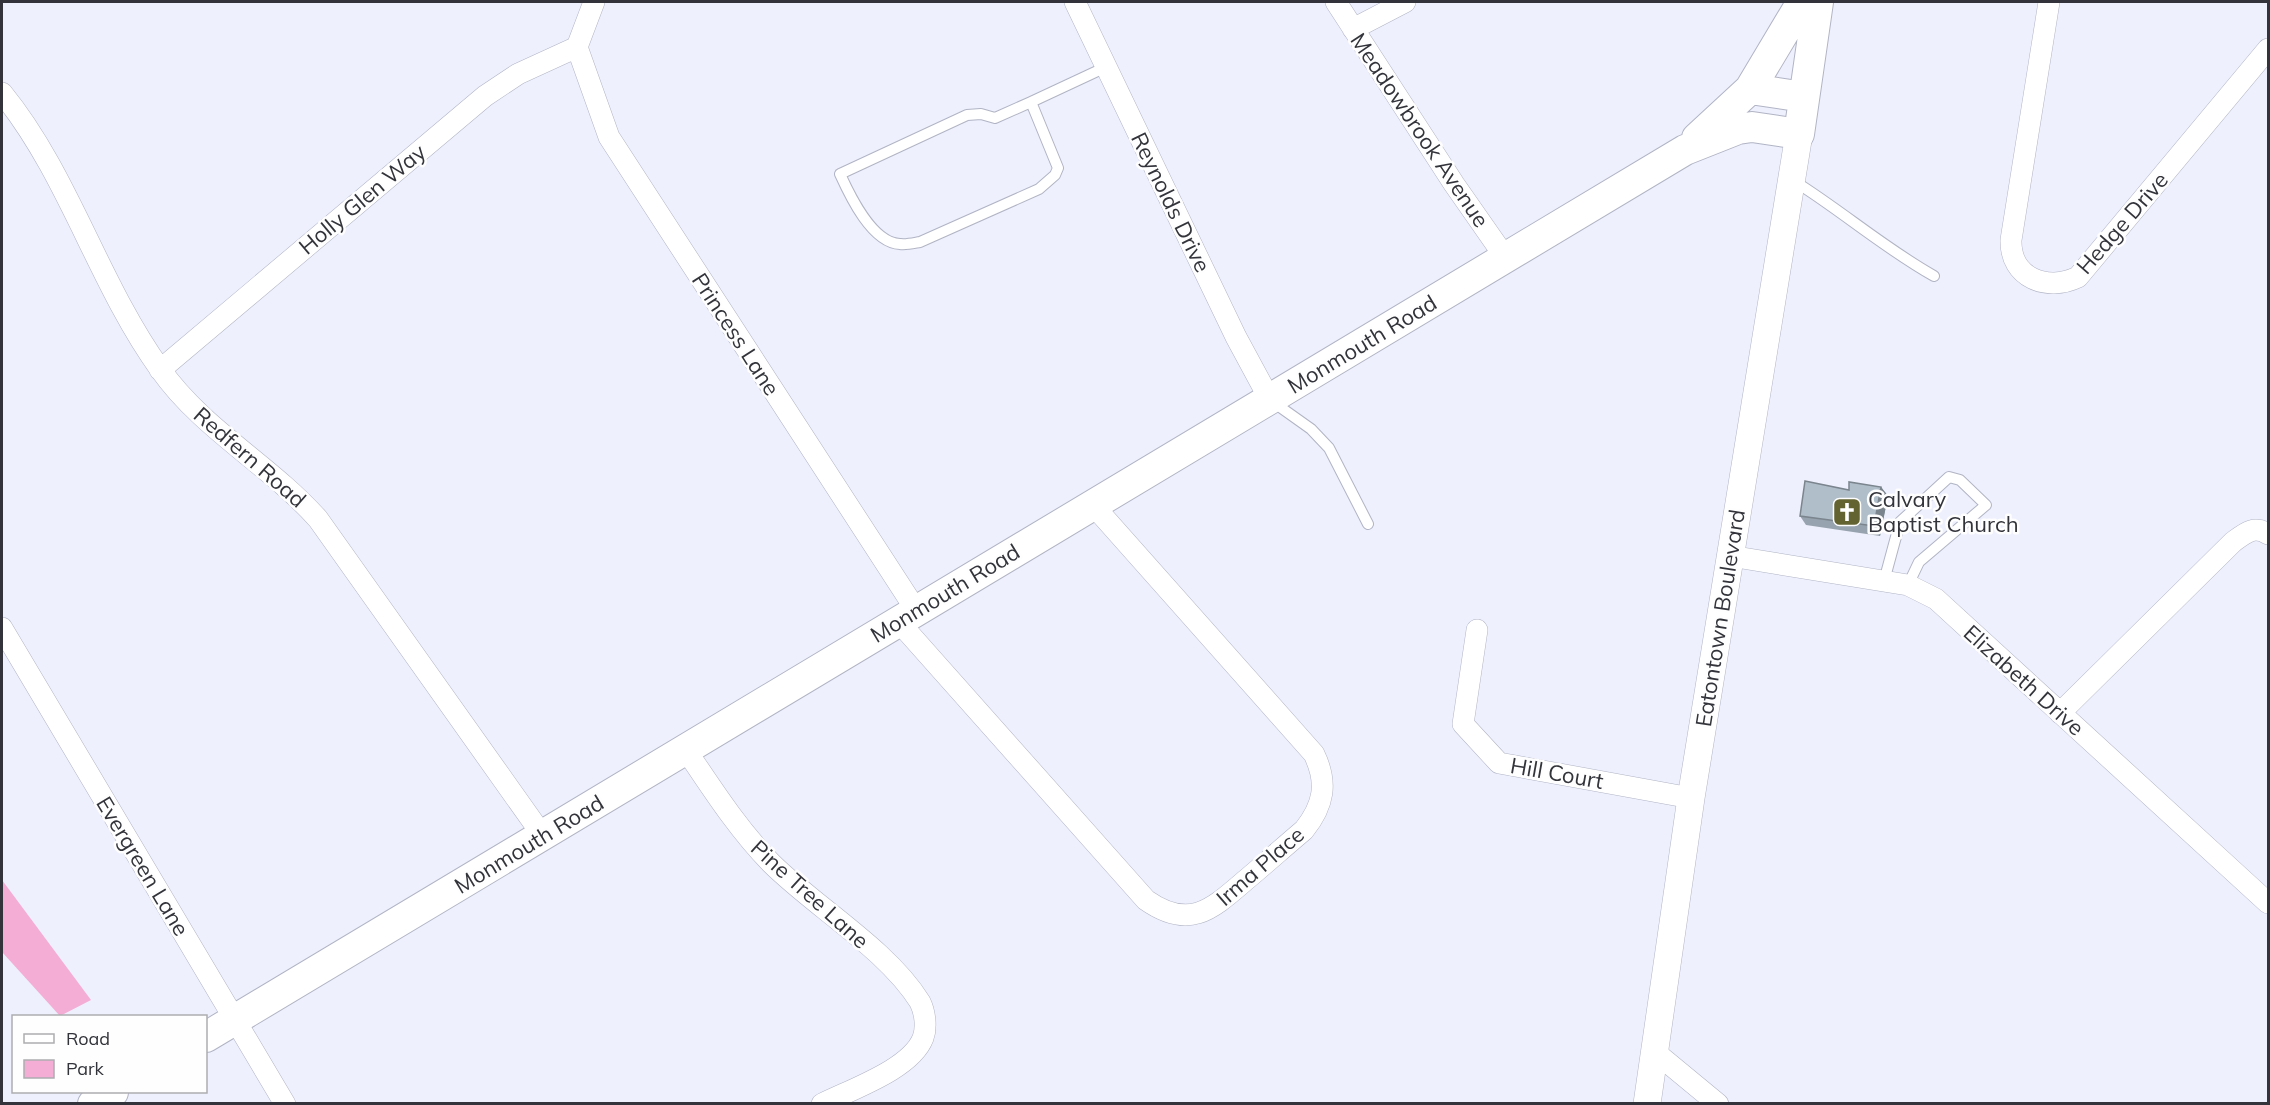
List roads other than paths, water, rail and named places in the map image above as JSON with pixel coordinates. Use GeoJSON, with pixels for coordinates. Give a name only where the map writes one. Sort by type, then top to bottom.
{"type":"FeatureCollection","features":[{"type":"Feature","properties":{"kind":"main road","name":"Monmouth Road"},"geometry":{"type":"LineString","coordinates":[[1685,150],[1749,89],[1802,2]]}},
{"type":"Feature","properties":{"kind":"main road"},"geometry":{"type":"LineString","coordinates":[[1798,134],[1818,2]]}},
{"type":"Feature","properties":{"kind":"main road"},"geometry":{"type":"LineString","coordinates":[[1749,89],[1804,97]]}},
{"type":"Feature","properties":{"kind":"main road","name":"Monmouth Road"},"geometry":{"type":"LineString","coordinates":[[207,1036],[1685,150],[1738,129],[1752,127],[1798,134]]}},
{"type":"Feature","properties":{"kind":"main road"},"geometry":{"type":"LineString","coordinates":[[93,1104],[111,1093]]}},
{"type":"Feature","properties":{"kind":"street"},"geometry":{"type":"LineString","coordinates":[[577,47],[594,2]]}},
{"type":"Feature","properties":{"kind":"street","name":"Reynolds Drive"},"geometry":{"type":"LineString","coordinates":[[1075,2],[1236,337],[1270,400]]}},
{"type":"Feature","properties":{"kind":"street","name":"Meadowbrook Avenue"},"geometry":{"type":"LineString","coordinates":[[1336,2],[1505,257]]}},
{"type":"Feature","properties":{"kind":"street"},"geometry":{"type":"LineString","coordinates":[[1353,29],[1405,2]]}},
{"type":"Feature","properties":{"kind":"street","name":"Hedge Drive"},"geometry":{"type":"LineString","coordinates":[[2049,2],[2011,240],[2013,257],[2019,269],[2038,282],[2066,283],[2078,277],[2268,49]]}},
{"type":"Feature","properties":{"kind":"street","name":"Holly Glen Way"},"geometry":{"type":"LineString","coordinates":[[160,370],[485,96],[518,74],[577,47]]}},
{"type":"Feature","properties":{"kind":"street","name":"Princess Lane"},"geometry":{"type":"LineString","coordinates":[[577,47],[609,137],[907,615]]}},
{"type":"Feature","properties":{"kind":"street","name":"Redfern Road"},"geometry":{"type":"LineString","coordinates":[[2,93],[51,170],[131,324],[160,370],[210,424],[280,480],[318,519],[543,836]]}},
{"type":"Feature","properties":{"kind":"street","name":"Eatontown Boulevard"},"geometry":{"type":"LineString","coordinates":[[1647,1104],[1691,798],[1798,134]]}},
{"type":"Feature","properties":{"kind":"street","name":"Irma Place"},"geometry":{"type":"LineString","coordinates":[[907,615],[1146,900],[1169,913],[1186,916],[1212,909],[1304,830],[1314,817],[1322,798],[1322,770],[1314,754],[1093,505]]}},
{"type":"Feature","properties":{"kind":"street"},"geometry":{"type":"LineString","coordinates":[[2060,713],[2233,542],[2250,530],[2260,529],[2268,534]]}},
{"type":"Feature","properties":{"kind":"street","name":"Elizabeth Drive"},"geometry":{"type":"LineString","coordinates":[[1730,556],[1908,585],[1936,599],[2268,903]]}},
{"type":"Feature","properties":{"kind":"street","name":"Evergreen Lane"},"geometry":{"type":"LineString","coordinates":[[2,628],[285,1104]]}},
{"type":"Feature","properties":{"kind":"street","name":"Hill Court"},"geometry":{"type":"LineString","coordinates":[[1477,630],[1463,724],[1499,763],[1691,798]]}},
{"type":"Feature","properties":{"kind":"street","name":"Pine Tree Lane"},"geometry":{"type":"LineString","coordinates":[[686,750],[732,818],[772,864],[858,937],[902,979],[921,1004],[925,1017],[924,1036],[914,1053],[900,1065],[822,1104]]}},
{"type":"Feature","properties":{"kind":"street"},"geometry":{"type":"LineString","coordinates":[[1655,1052],[1718,1104]]}},
{"type":"Feature","properties":{"kind":"lane"},"geometry":{"type":"LineString","coordinates":[[1031,102],[1058,168],[1055,175],[1039,189],[920,242],[898,245],[879,233],[858,212],[840,174],[967,115],[981,114],[995,118],[1106,67]]}},
{"type":"Feature","properties":{"kind":"lane"},"geometry":{"type":"LineString","coordinates":[[1791,179],[1836,207],[1910,263],[1934,276]]}},
{"type":"Feature","properties":{"kind":"lane"},"geometry":{"type":"LineString","coordinates":[[1270,400],[1311,429],[1329,448],[1368,524]]}},
{"type":"Feature","properties":{"kind":"lane"},"geometry":{"type":"LineString","coordinates":[[1884,581],[1900,522],[1949,477],[1960,480],[1986,505],[1919,562],[1908,585]]}},
{"type":"Feature","properties":{"kind":"place","name":"Calvary Baptist Church"},"geometry":{"type":"Point","coordinates":[1847,512]}}]}
